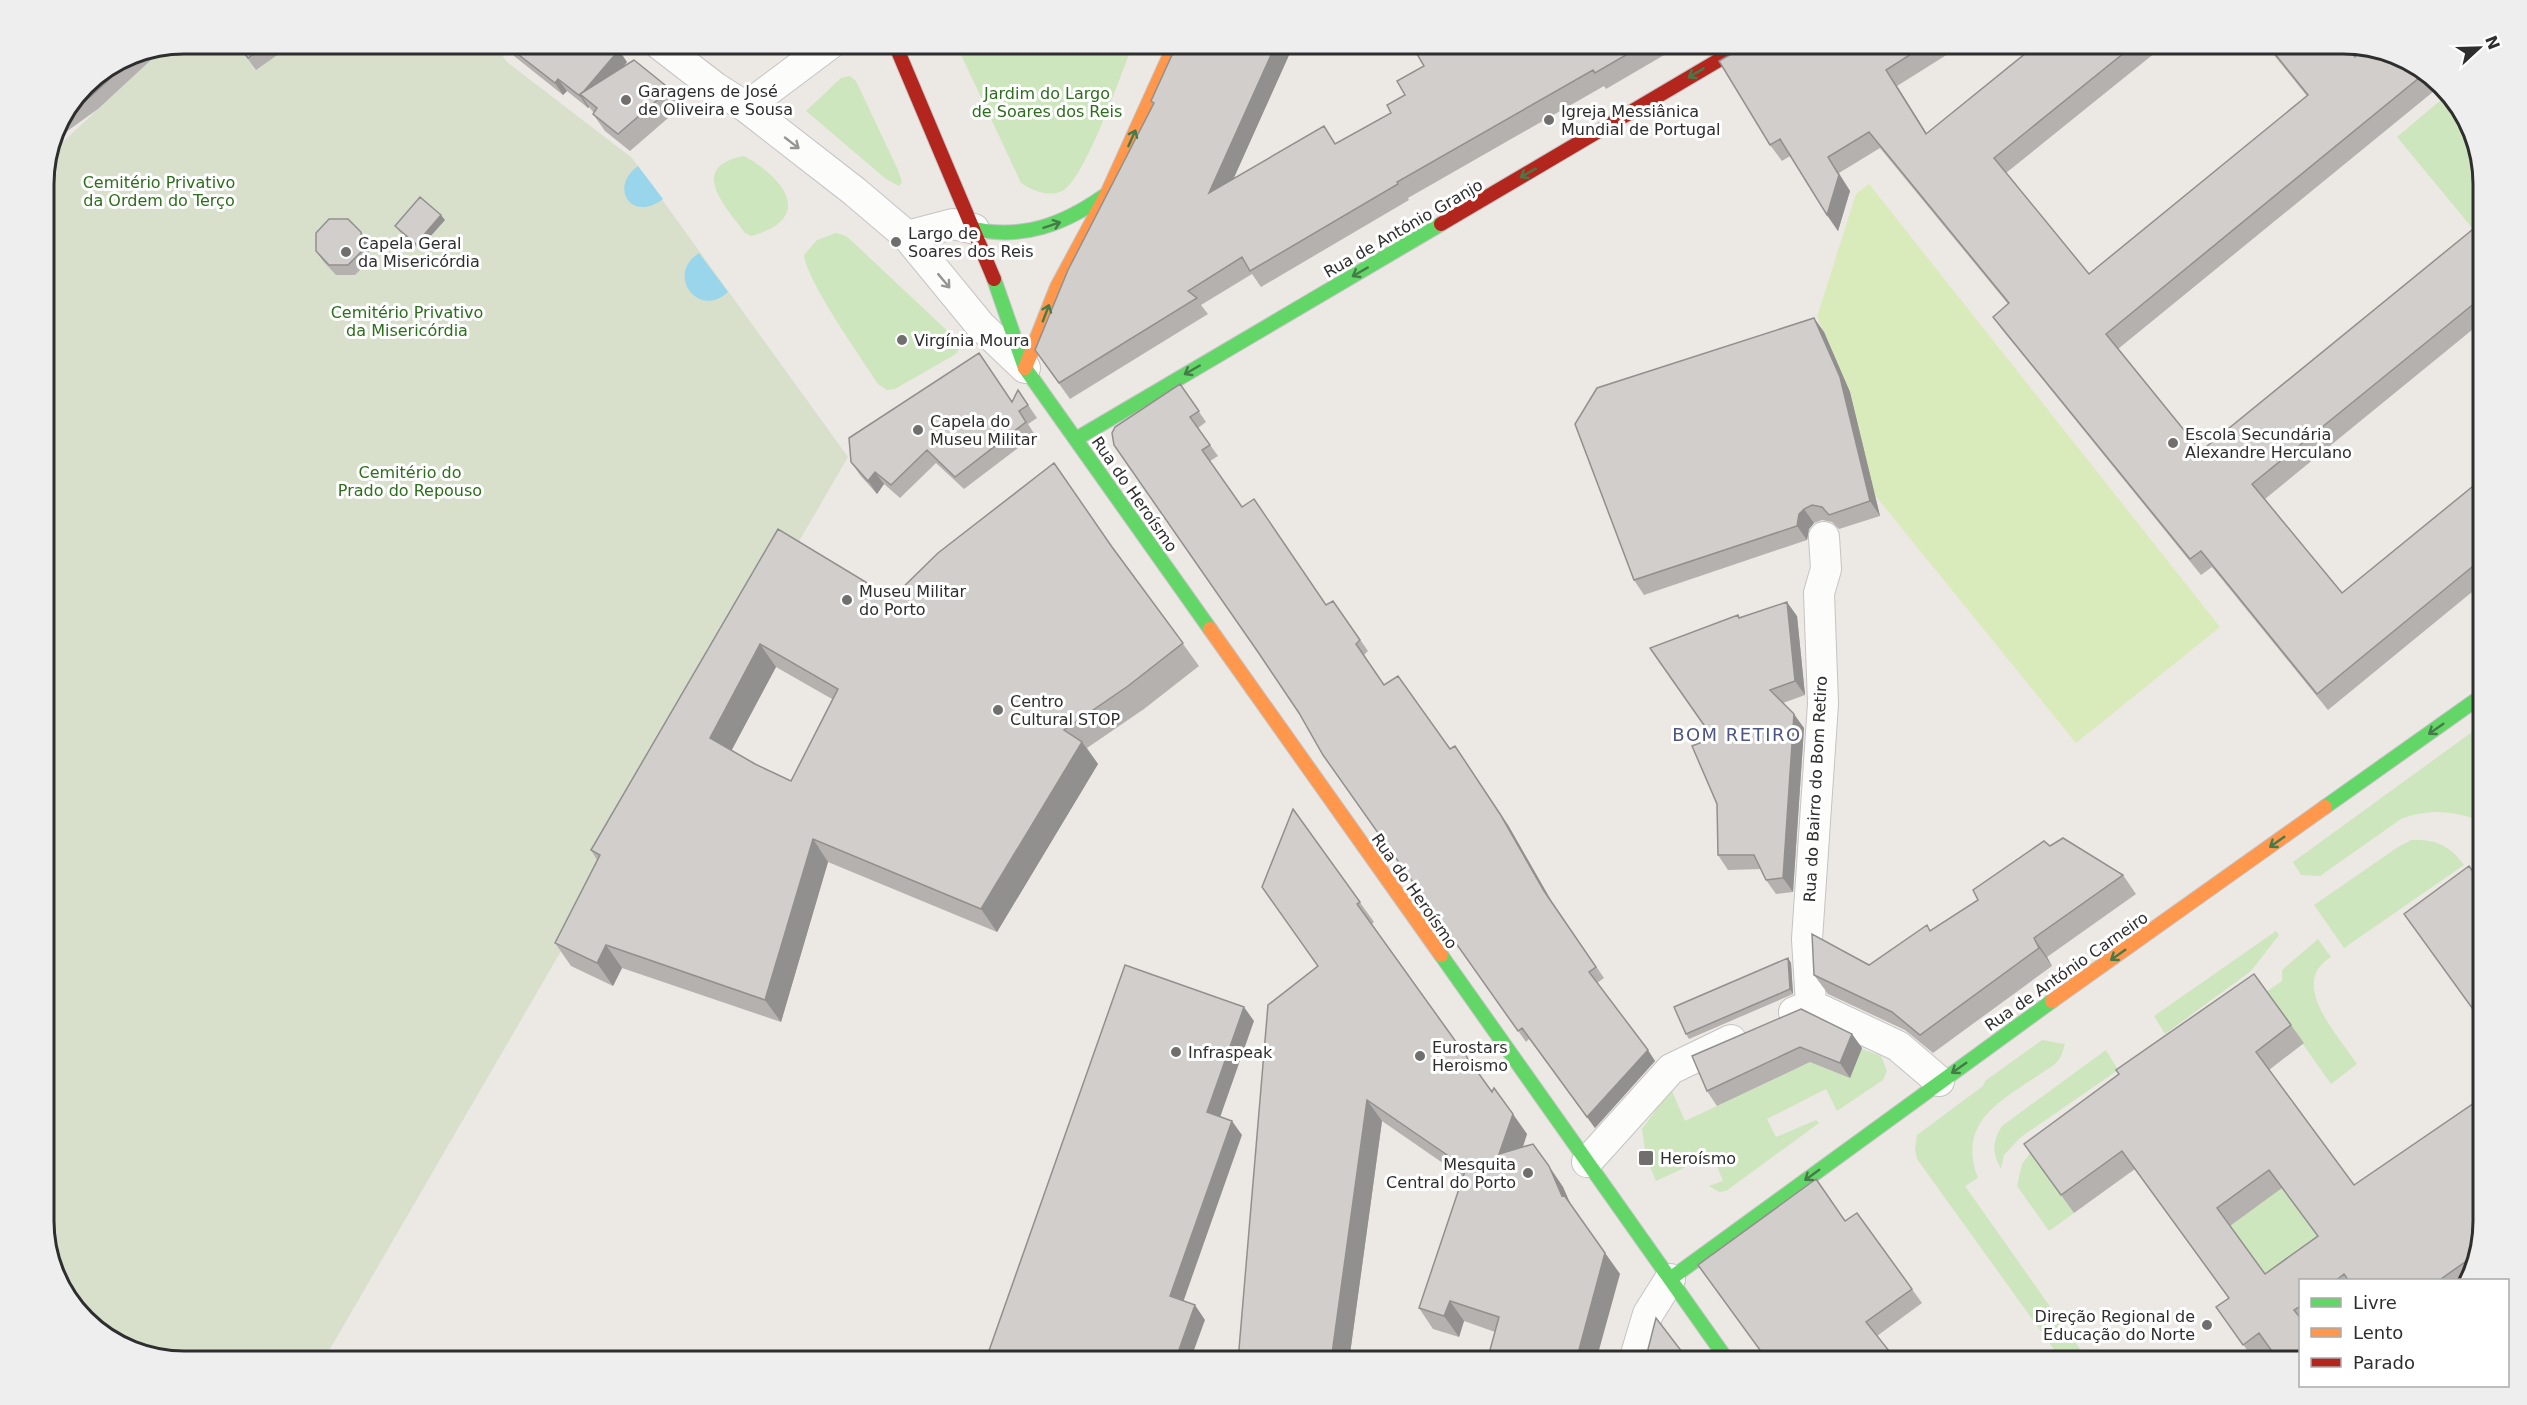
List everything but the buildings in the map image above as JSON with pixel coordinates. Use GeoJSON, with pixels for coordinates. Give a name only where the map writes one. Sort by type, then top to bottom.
{"type":"FeatureCollection","features":[{"type":"Feature","properties":{"kind":"street"},"geometry":{"type":"LineString","coordinates":[[672,54],[716,88],[746,107],[854,191],[906,236],[980,325],[1025,368],[1076,439]]}},
{"type":"Feature","properties":{"kind":"street"},"geometry":{"type":"LineString","coordinates":[[746,107],[817,54]]}},
{"type":"Feature","properties":{"kind":"street"},"geometry":{"type":"LineString","coordinates":[[899,54],[996,283],[1025,368]]}},
{"type":"Feature","properties":{"kind":"street"},"geometry":{"type":"LineString","coordinates":[[1025,368],[1057,287],[1107,194],[1170,54]]}},
{"type":"Feature","properties":{"kind":"street","name":"Rua de António Granjo"},"geometry":{"type":"LineString","coordinates":[[1076,439],[1729,54]]}},
{"type":"Feature","properties":{"kind":"street"},"geometry":{"type":"LineString","coordinates":[[906,236],[953,224],[989,234],[1005,235],[1048,227],[1081,213],[1107,194]]}},
{"type":"Feature","properties":{"kind":"street","name":"Rua do Heroísmo"},"geometry":{"type":"LineString","coordinates":[[1076,439],[1720,1351]]}},
{"type":"Feature","properties":{"kind":"street","name":"Rua do Bairro do Bom Retiro"},"geometry":{"type":"LineString","coordinates":[[1811,1005],[1807,939],[1823,704],[1819,593],[1826,569],[1824,537]]}},
{"type":"Feature","properties":{"kind":"street","name":"Rua de António Carneiro"},"geometry":{"type":"LineString","coordinates":[[1670,1279],[1939,1082],[2473,702]]}},
{"type":"Feature","properties":{"kind":"street"},"geometry":{"type":"LineString","coordinates":[[1587,1162],[1671,1069],[1697,1054],[1811,1005],[1898,1046],[1939,1082]]}},
{"type":"Feature","properties":{"kind":"street"},"geometry":{"type":"LineString","coordinates":[[1637,1351],[1648,1314],[1670,1279]]}},
{"type":"Feature","properties":{"kind":"green space","name":"Cemitério do Prado do Repouso"},"geometry":{"type":"Polygon","coordinates":[[[175,54],[501,54],[507,62],[632,158],[848,457],[329,1351],[184,1351],[150,1347],[134,1341],[119,1334],[86,1307],[67,1279],[56,1247],[54,1230],[54,175],[60,145],[153,57],[158,56],[175,54]]]}},
{"type":"Feature","properties":{"kind":"green space","name":"Jardim do Largo de Soares dos Reis"},"geometry":{"type":"Polygon","coordinates":[[[961,54],[1129,54],[1093,145],[1073,180],[1064,190],[1054,193],[1031,189],[1021,183],[961,54]]]}},
{"type":"Feature","properties":{"kind":"green space"},"geometry":{"type":"Polygon","coordinates":[[[850,76],[856,81],[898,170],[902,182],[899,186],[886,179],[806,111],[841,78],[850,76]]]}},
{"type":"Feature","properties":{"kind":"green space"},"geometry":{"type":"Polygon","coordinates":[[[2442,99],[2460,126],[2471,158],[2473,229],[2397,137],[2442,99]]]}},
{"type":"Feature","properties":{"kind":"green space"},"geometry":{"type":"Polygon","coordinates":[[[744,156],[759,165],[781,186],[787,198],[788,209],[783,219],[771,229],[751,236],[745,233],[728,211],[721,200],[714,178],[717,169],[727,161],[744,156]]]}},
{"type":"Feature","properties":{"kind":"green space"},"geometry":{"type":"Polygon","coordinates":[[[1869,184],[2220,627],[2076,743],[1874,494],[1850,391],[1817,317],[1856,194],[1869,184]]]}},
{"type":"Feature","properties":{"kind":"green space"},"geometry":{"type":"Polygon","coordinates":[[[836,233],[846,236],[854,243],[956,339],[959,349],[956,354],[895,389],[887,390],[878,384],[824,301],[807,267],[804,255],[817,240],[836,233]]]}},
{"type":"Feature","properties":{"kind":"green space"},"geometry":{"type":"Polygon","coordinates":[[[2473,731],[2473,819],[2452,813],[2432,812],[2401,819],[2320,876],[2301,875],[2293,862],[2473,731]]]}},
{"type":"Feature","properties":{"kind":"green space"},"geometry":{"type":"Polygon","coordinates":[[[2411,840],[2435,842],[2447,848],[2464,865],[2344,948],[2314,905],[2411,840]]]}},
{"type":"Feature","properties":{"kind":"green space"},"geometry":{"type":"Polygon","coordinates":[[[2276,931],[2279,935],[2251,971],[2165,1034],[2154,1016],[2276,931]]]}},
{"type":"Feature","properties":{"kind":"green space"},"geometry":{"type":"Polygon","coordinates":[[[2318,939],[2331,957],[2319,968],[2314,981],[2315,995],[2329,1025],[2357,1064],[2331,1084],[2266,992],[2282,981],[2282,970],[2318,939]]]}},
{"type":"Feature","properties":{"kind":"green space"},"geometry":{"type":"Polygon","coordinates":[[[2042,1040],[2065,1044],[2054,1065],[2011,1094],[1986,1115],[1978,1127],[1973,1142],[1973,1159],[1978,1178],[1965,1186],[2081,1351],[2055,1351],[1917,1159],[1915,1149],[1917,1135],[1983,1086],[1985,1081],[2042,1040]]]}},
{"type":"Feature","properties":{"kind":"green space"},"geometry":{"type":"Polygon","coordinates":[[[1862,1049],[1881,1056],[1887,1071],[1883,1080],[1837,1111],[1826,1089],[1767,1119],[1776,1137],[1816,1120],[1819,1123],[1726,1191],[1719,1192],[1709,1186],[1723,1181],[1715,1161],[1701,1166],[1699,1161],[1656,1181],[1646,1157],[1642,1129],[1671,1089],[1685,1121],[1810,1062],[1862,1049]]]}},
{"type":"Feature","properties":{"kind":"green space"},"geometry":{"type":"Polygon","coordinates":[[[2106,1050],[2118,1070],[2021,1137],[2004,1155],[2001,1169],[1994,1148],[1996,1137],[2002,1126],[2106,1050]]]}},
{"type":"Feature","properties":{"kind":"green space"},"geometry":{"type":"Polygon","coordinates":[[[2230,1117],[2330,1254],[2278,1292],[2230,1226],[2256,1206],[2230,1117]]]}},
{"type":"Feature","properties":{"kind":"green space"},"geometry":{"type":"Polygon","coordinates":[[[2031,1152],[2074,1213],[2049,1231],[2017,1186],[2022,1164],[2031,1152]]]}},
{"type":"Feature","properties":{"kind":"water"},"geometry":{"type":"Polygon","coordinates":[[[638,166],[663,199],[652,205],[642,207],[634,205],[628,200],[625,192],[625,184],[629,175],[638,166]]]}},
{"type":"Feature","properties":{"kind":"water"},"geometry":{"type":"Polygon","coordinates":[[[699,253],[728,292],[717,299],[706,301],[697,298],[685,282],[685,272],[689,262],[699,253]]]}},
{"type":"Feature","properties":{"kind":"traffic: fast"},"geometry":{"type":"LineString","coordinates":[[974,229],[1009,232],[1042,227],[1074,215],[1104,196]]}},
{"type":"Feature","properties":{"kind":"traffic: fast"},"geometry":{"type":"LineString","coordinates":[[1076,439],[1441,224]]}},
{"type":"Feature","properties":{"kind":"traffic: fast"},"geometry":{"type":"LineString","coordinates":[[994,279],[1025,368],[1210,629]]}},
{"type":"Feature","properties":{"kind":"traffic: fast"},"geometry":{"type":"LineString","coordinates":[[2325,807],[2473,702]]}},
{"type":"Feature","properties":{"kind":"traffic: fast"},"geometry":{"type":"LineString","coordinates":[[1441,955],[1721,1351]]}},
{"type":"Feature","properties":{"kind":"traffic: fast"},"geometry":{"type":"LineString","coordinates":[[1670,1279],[2052,1001]]}},
{"type":"Feature","properties":{"kind":"traffic: slow"},"geometry":{"type":"LineString","coordinates":[[1025,368],[1057,287],[1107,194],[1170,54]]}},
{"type":"Feature","properties":{"kind":"traffic: slow"},"geometry":{"type":"LineString","coordinates":[[1210,629],[1441,955]]}},
{"type":"Feature","properties":{"kind":"traffic: slow"},"geometry":{"type":"LineString","coordinates":[[2052,1001],[2325,807]]}},
{"type":"Feature","properties":{"kind":"traffic: jam"},"geometry":{"type":"LineString","coordinates":[[899,54],[994,279]]}},
{"type":"Feature","properties":{"kind":"traffic: jam"},"geometry":{"type":"LineString","coordinates":[[1441,224],[1729,54]]}},
{"type":"Feature","properties":{"kind":"place","name":"Garagens de José de Oliveira e Sousa"},"geometry":{"type":"Point","coordinates":[626,100]}},
{"type":"Feature","properties":{"kind":"place","name":"Igreja Messiânica Mundial de Portugal"},"geometry":{"type":"Point","coordinates":[1549,120]}},
{"type":"Feature","properties":{"kind":"place","name":"Largo de Soares dos Reis"},"geometry":{"type":"Point","coordinates":[896,242]}},
{"type":"Feature","properties":{"kind":"place","name":"Capela Geral da Misericórdia"},"geometry":{"type":"Point","coordinates":[346,252]}},
{"type":"Feature","properties":{"kind":"place","name":"Virgínia Moura"},"geometry":{"type":"Point","coordinates":[902,340]}},
{"type":"Feature","properties":{"kind":"place","name":"Capela do Museu Militar"},"geometry":{"type":"Point","coordinates":[918,430]}},
{"type":"Feature","properties":{"kind":"place","name":"Escola Secundária Alexandre Herculano"},"geometry":{"type":"Point","coordinates":[2173,443]}},
{"type":"Feature","properties":{"kind":"place","name":"Museu Militar do Porto"},"geometry":{"type":"Point","coordinates":[847,600]}},
{"type":"Feature","properties":{"kind":"place","name":"Centro Cultural STOP"},"geometry":{"type":"Point","coordinates":[998,710]}},
{"type":"Feature","properties":{"kind":"place","name":"Infraspeak"},"geometry":{"type":"Point","coordinates":[1176,1052]}},
{"type":"Feature","properties":{"kind":"place","name":"Eurostars Heroismo"},"geometry":{"type":"Point","coordinates":[1420,1056]}},
{"type":"Feature","properties":{"kind":"place","name":"Heroísmo"},"geometry":{"type":"Point","coordinates":[1646,1158]}},
{"type":"Feature","properties":{"kind":"place","name":"Mesquita Central do Porto"},"geometry":{"type":"Point","coordinates":[1528,1173]}},
{"type":"Feature","properties":{"kind":"place","name":"Direção Regional de Educação do Norte"},"geometry":{"type":"Point","coordinates":[2207,1325]}},
{"type":"Feature","properties":{"kind":"district","name":"BOM RETIRO"},"geometry":{"type":"Point","coordinates":[1737,735]}},
{"type":"Feature","properties":{"kind":"park label","name":"Cemitério Privativo da Ordem do Terço"},"geometry":{"type":"Point","coordinates":[159,191]}},
{"type":"Feature","properties":{"kind":"park label","name":"Cemitério Privativo da Misericórdia"},"geometry":{"type":"Point","coordinates":[407,321]}}]}
